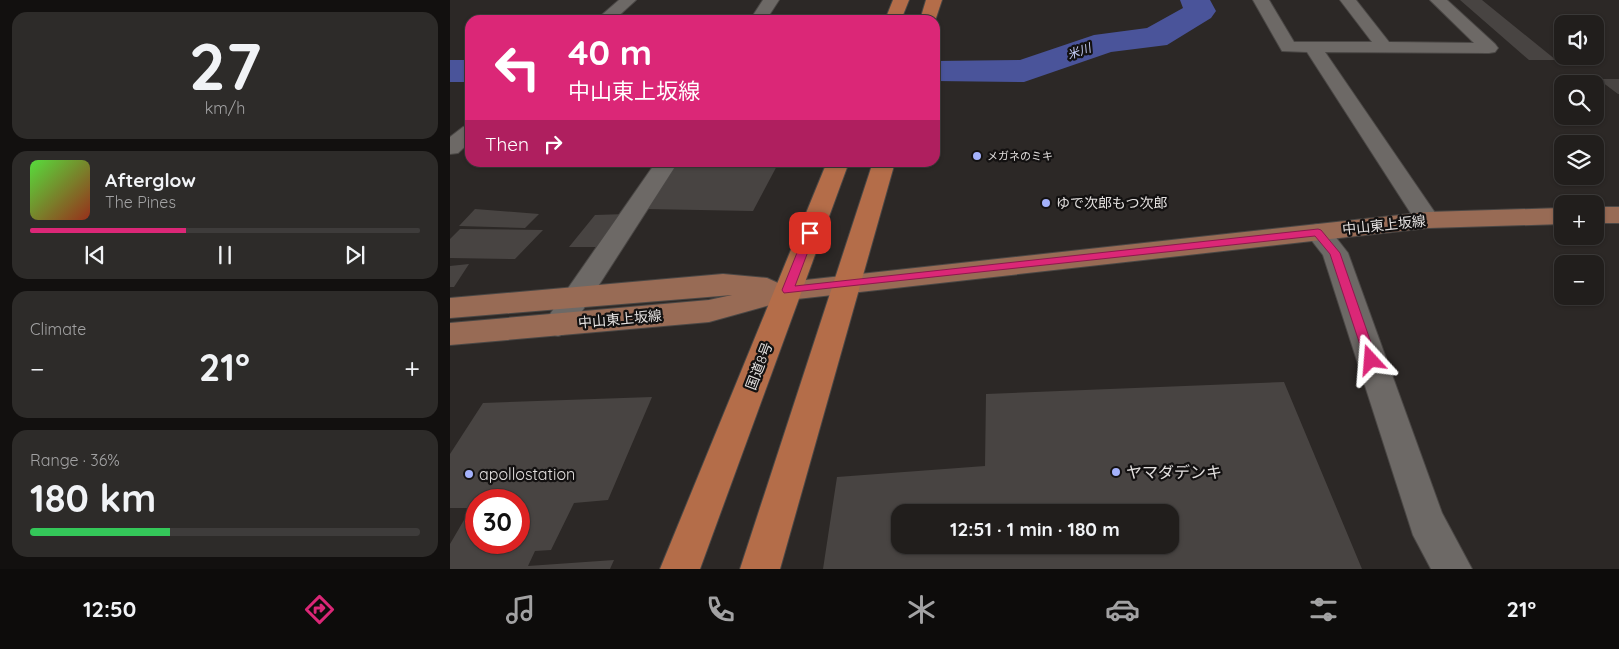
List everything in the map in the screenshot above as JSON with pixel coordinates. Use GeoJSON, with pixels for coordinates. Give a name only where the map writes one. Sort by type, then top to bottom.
{"type":"FeatureCollection","features":[{"type":"Feature","properties":{"kind":"highway"},"geometry":{"type":"LineString","coordinates":[[895,15],[901,0]]}},
{"type":"Feature","properties":{"kind":"highway"},"geometry":{"type":"LineString","coordinates":[[930,15],[934,0]]}},
{"type":"Feature","properties":{"kind":"highway","name":"国道8号"},"geometry":{"type":"LineString","coordinates":[[680,569],[836,167]]}},
{"type":"Feature","properties":{"kind":"highway"},"geometry":{"type":"LineString","coordinates":[[760,569],[882,167]]}},
{"type":"Feature","properties":{"kind":"main road"},"geometry":{"type":"LineString","coordinates":[[1604,215],[1619,215]]}},
{"type":"Feature","properties":{"kind":"main road","name":"中山東上坂線"},"geometry":{"type":"LineString","coordinates":[[450,334],[709,311],[788,290],[1428,220],[1554,216]]}},
{"type":"Feature","properties":{"kind":"main road","name":"中山東上坂線"},"geometry":{"type":"LineString","coordinates":[[450,308],[723,284],[788,290]]}},
{"type":"Feature","properties":{"kind":"street"},"geometry":{"type":"LineString","coordinates":[[610,15],[628,0]]}},
{"type":"Feature","properties":{"kind":"street"},"geometry":{"type":"LineString","coordinates":[[761,15],[771,0]]}},
{"type":"Feature","properties":{"kind":"street"},"geometry":{"type":"LineString","coordinates":[[1261,0],[1288,46],[1313,48],[1490,48],[1438,0]]}},
{"type":"Feature","properties":{"kind":"street"},"geometry":{"type":"LineString","coordinates":[[1348,0],[1384,47]]}},
{"type":"Feature","properties":{"kind":"street"},"geometry":{"type":"LineString","coordinates":[[1313,48],[1428,220]]}},
{"type":"Feature","properties":{"kind":"street"},"geometry":{"type":"LineString","coordinates":[[450,148],[465,135]]}},
{"type":"Feature","properties":{"kind":"street"},"geometry":{"type":"LineString","coordinates":[[558,325],[664,167]]}},
{"type":"Feature","properties":{"kind":"street"},"geometry":{"type":"LineString","coordinates":[[1318,232],[1335,253],[1426,522],[1452,569]]}},
{"type":"Feature","properties":{"kind":"building"},"geometry":{"type":"Polygon","coordinates":[[[1460,0],[1482,0],[1554,58],[1554,60],[1529,60],[1460,0]]]}},
{"type":"Feature","properties":{"kind":"building"},"geometry":{"type":"Polygon","coordinates":[[[1604,79],[1619,79],[1618,94],[1604,84],[1604,79]]]}},
{"type":"Feature","properties":{"kind":"building"},"geometry":{"type":"Polygon","coordinates":[[[675,167],[776,167],[753,211],[646,209],[675,167]]]}},
{"type":"Feature","properties":{"kind":"building"},"geometry":{"type":"Polygon","coordinates":[[[475,209],[539,214],[525,228],[459,226],[475,209]]]}},
{"type":"Feature","properties":{"kind":"building"},"geometry":{"type":"Polygon","coordinates":[[[626,214],[600,247],[569,247],[595,215],[626,214]]]}},
{"type":"Feature","properties":{"kind":"building"},"geometry":{"type":"Polygon","coordinates":[[[460,229],[543,230],[515,259],[450,258],[450,239],[460,229]]]}},
{"type":"Feature","properties":{"kind":"building"},"geometry":{"type":"Polygon","coordinates":[[[469,264],[454,287],[450,287],[450,266],[469,264]]]}},
{"type":"Feature","properties":{"kind":"building","name":"ヤマダデンキ"},"geometry":{"type":"Polygon","coordinates":[[[1284,382],[1362,569],[823,569],[837,477],[985,466],[986,394],[1284,382]]]}},
{"type":"Feature","properties":{"kind":"building"},"geometry":{"type":"Polygon","coordinates":[[[652,397],[608,500],[574,503],[551,550],[535,551],[528,566],[614,560],[610,569],[450,569],[450,544],[465,518],[465,554],[530,554],[530,489],[465,489],[465,508],[450,508],[450,454],[483,403],[652,397]]]}},
{"type":"Feature","properties":{"kind":"waterway","name":"米川"},"geometry":{"type":"LineString","coordinates":[[941,71],[1024,71],[1106,42],[1155,38],[1200,11],[1195,0]]}},
{"type":"Feature","properties":{"kind":"waterway"},"geometry":{"type":"LineString","coordinates":[[450,71],[465,71]]}},
{"type":"Feature","properties":{"kind":"place","name":"メガネのミキ"},"geometry":{"type":"Point","coordinates":[977,156]}},
{"type":"Feature","properties":{"kind":"place","name":"ゆで次郎もつ次郎"},"geometry":{"type":"Point","coordinates":[1046,203]}},
{"type":"Feature","properties":{"kind":"place","name":"ヤマダデンキ"},"geometry":{"type":"Point","coordinates":[1116,472]}},
{"type":"Feature","properties":{"kind":"place","name":"apollostation"},"geometry":{"type":"Point","coordinates":[469,474]}},
{"type":"Feature","properties":{"kind":"route"},"geometry":{"type":"LineString","coordinates":[[810,233],[788,290],[1318,232],[1335,253],[1371,360]]}}]}
